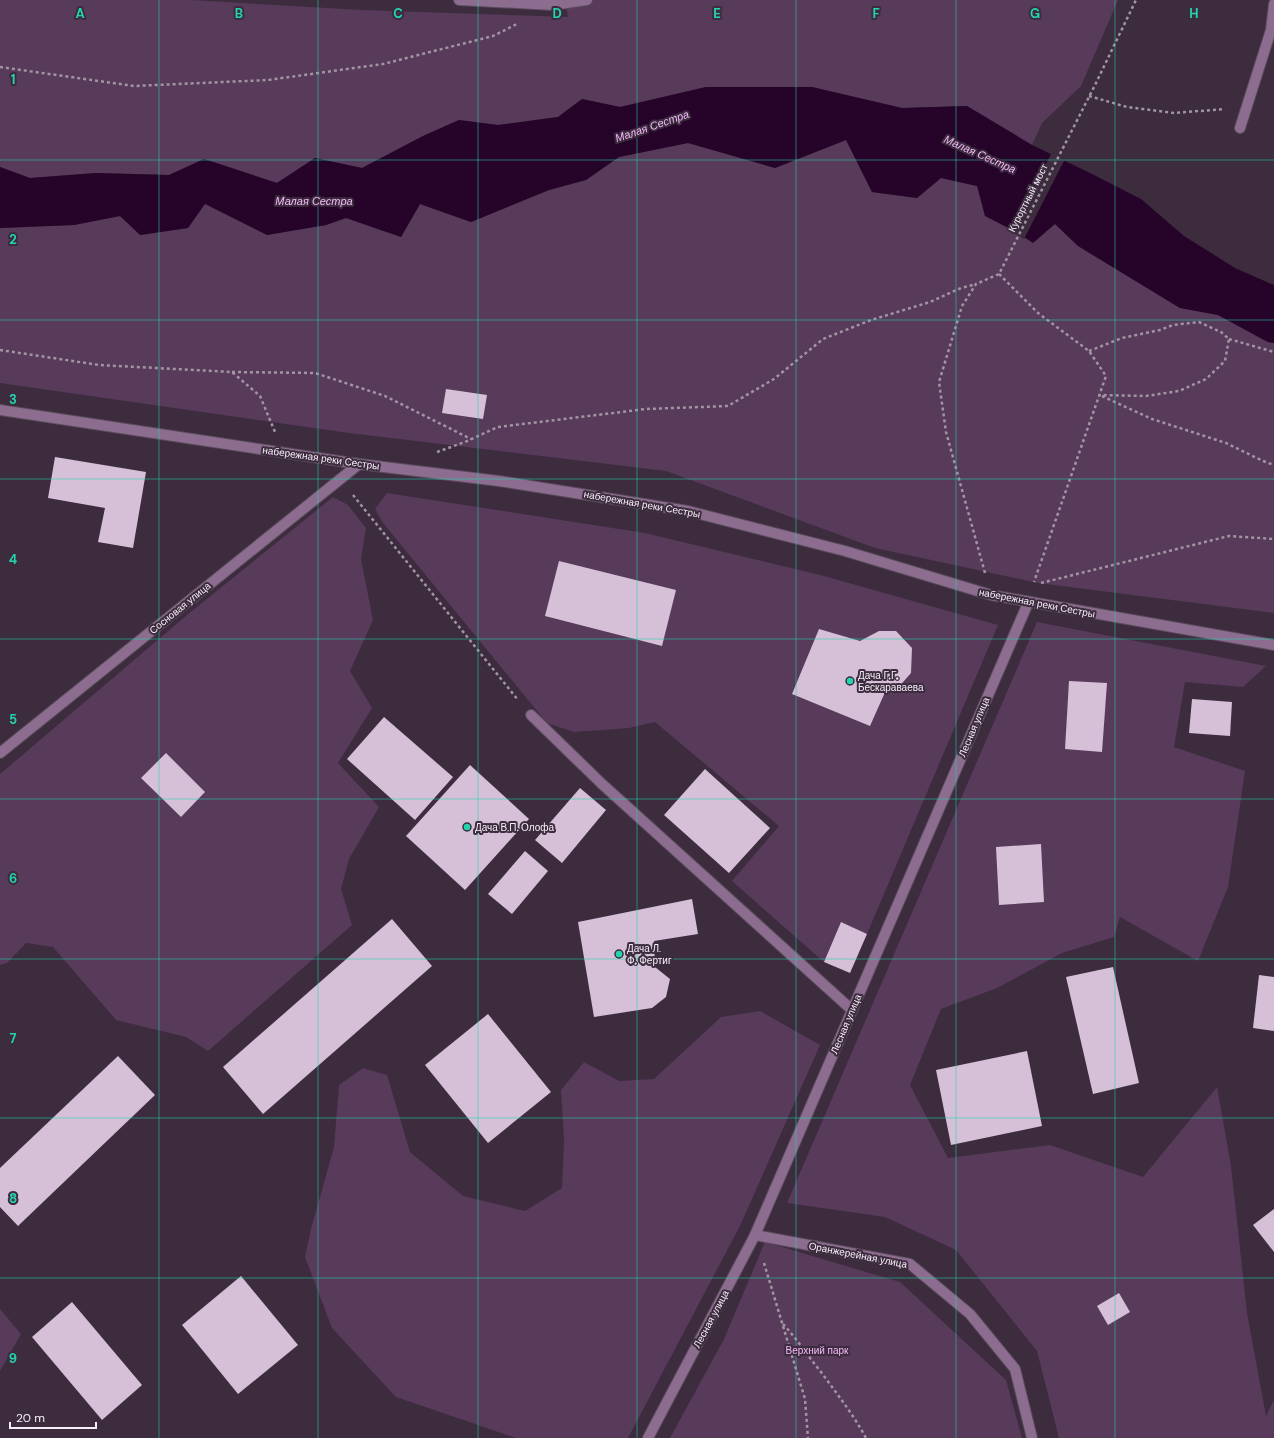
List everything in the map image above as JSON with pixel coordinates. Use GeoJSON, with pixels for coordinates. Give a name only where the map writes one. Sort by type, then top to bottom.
{"type":"FeatureCollection","features":[{"type":"Feature","properties":{"kind":"street"},"geometry":{"type":"LineString","coordinates":[[459,0],[554,5],[587,0]]}},
{"type":"Feature","properties":{"kind":"street"},"geometry":{"type":"LineString","coordinates":[[1240,128],[1271,30],[1274,4]]}},
{"type":"Feature","properties":{"kind":"street","name":"набережная реки Сестры"},"geometry":{"type":"LineString","coordinates":[[0,410],[359,464],[499,481],[688,511],[845,551],[990,595],[1028,603],[1274,645]]}},
{"type":"Feature","properties":{"kind":"street","name":"Сосновая улица"},"geometry":{"type":"LineString","coordinates":[[0,753],[359,464]]}},
{"type":"Feature","properties":{"kind":"street","name":"Лесная улица"},"geometry":{"type":"LineString","coordinates":[[648,1438],[755,1235],[1028,603]]}},
{"type":"Feature","properties":{"kind":"street"},"geometry":{"type":"LineString","coordinates":[[531,715],[602,784],[852,1010]]}},
{"type":"Feature","properties":{"kind":"street","name":"Оранжерейная улица"},"geometry":{"type":"LineString","coordinates":[[755,1235],[910,1264],[970,1314],[1015,1369],[1032,1438]]}},
{"type":"Feature","properties":{"kind":"path","name":"Курортный мост"},"geometry":{"type":"LineString","coordinates":[[999,274],[1010,249],[1060,154],[1136,0]]}},
{"type":"Feature","properties":{"kind":"path"},"geometry":{"type":"LineString","coordinates":[[0,67],[134,86],[268,80],[383,64],[493,36],[520,22]]}},
{"type":"Feature","properties":{"kind":"path"},"geometry":{"type":"LineString","coordinates":[[1089,96],[1127,108],[1174,113],[1246,107]]}},
{"type":"Feature","properties":{"kind":"path"},"geometry":{"type":"LineString","coordinates":[[432,454],[472,439],[498,427],[646,409],[728,406],[774,379],[823,339],[871,320],[930,302],[961,288],[976,284],[999,274],[1038,313],[1089,351],[1106,376],[1033,585],[1229,536],[1274,539]]}},
{"type":"Feature","properties":{"kind":"path"},"geometry":{"type":"LineString","coordinates":[[976,284],[962,306],[939,382],[946,432],[967,505],[990,595]]}},
{"type":"Feature","properties":{"kind":"path"},"geometry":{"type":"LineString","coordinates":[[1089,351],[1122,338],[1160,330],[1173,325],[1199,322],[1221,332],[1229,340],[1274,352]]}},
{"type":"Feature","properties":{"kind":"path"},"geometry":{"type":"LineString","coordinates":[[1100,395],[1146,396],[1179,391],[1206,379],[1225,361],[1229,340]]}},
{"type":"Feature","properties":{"kind":"path"},"geometry":{"type":"LineString","coordinates":[[0,350],[99,365],[232,372],[315,373],[386,396],[472,439]]}},
{"type":"Feature","properties":{"kind":"path"},"geometry":{"type":"LineString","coordinates":[[232,372],[260,396],[284,452]]}},
{"type":"Feature","properties":{"kind":"path"},"geometry":{"type":"LineString","coordinates":[[1100,395],[1152,419],[1226,443],[1274,465]]}},
{"type":"Feature","properties":{"kind":"path"},"geometry":{"type":"LineString","coordinates":[[340,479],[521,704]]}},
{"type":"Feature","properties":{"kind":"path"},"geometry":{"type":"LineString","coordinates":[[755,1235],[805,1399],[808,1438]]}},
{"type":"Feature","properties":{"kind":"path"},"geometry":{"type":"LineString","coordinates":[[782,1321],[799,1341],[807,1354],[850,1410],[866,1438]]}},
{"type":"Feature","properties":{"kind":"green space"},"geometry":{"type":"Polygon","coordinates":[[[0,0],[191,0],[361,10],[568,17],[565,0],[1118,0],[1081,86],[1042,123],[1032,145],[967,106],[902,108],[812,87],[706,87],[620,107],[582,99],[558,117],[498,125],[459,120],[423,136],[362,168],[315,158],[277,183],[204,159],[169,175],[96,173],[30,178],[0,167],[0,0]]]}},
{"type":"Feature","properties":{"kind":"green space"},"geometry":{"type":"Polygon","coordinates":[[[846,140],[872,192],[917,198],[941,178],[978,186],[985,216],[1055,224],[1078,246],[1180,308],[1218,315],[1267,342],[1274,343],[1274,613],[1038,583],[875,548],[666,471],[349,433],[0,383],[0,228],[74,225],[120,216],[141,235],[188,228],[205,203],[267,235],[326,225],[346,218],[401,237],[420,204],[471,222],[549,190],[586,180],[619,157],[688,143],[775,168],[846,140]]]}},
{"type":"Feature","properties":{"kind":"green space"},"geometry":{"type":"Polygon","coordinates":[[[387,493],[645,533],[824,576],[998,625],[867,934],[841,922],[824,962],[732,881],[779,826],[655,722],[629,728],[574,732],[547,723],[383,523],[375,509],[387,493]]]}},
{"type":"Feature","properties":{"kind":"green space"},"geometry":{"type":"Polygon","coordinates":[[[333,497],[348,505],[366,528],[361,559],[373,620],[350,671],[372,708],[338,763],[379,807],[349,859],[341,889],[352,925],[208,1051],[186,1037],[116,1020],[53,947],[26,943],[7,963],[0,965],[0,774],[187,615],[333,497]]]}},
{"type":"Feature","properties":{"kind":"green space"},"geometry":{"type":"Polygon","coordinates":[[[1037,622],[1266,666],[1243,687],[1185,682],[1174,747],[1245,771],[1228,887],[1198,961],[1120,917],[1114,937],[1062,953],[997,988],[941,1009],[910,1085],[948,1158],[1050,1145],[1143,1177],[1217,1087],[1231,1166],[1247,1313],[1266,1416],[1274,1400],[1274,1438],[1059,1438],[1037,1351],[956,1250],[885,1217],[787,1203],[1037,622]]]}},
{"type":"Feature","properties":{"kind":"green space"},"geometry":{"type":"Polygon","coordinates":[[[760,1011],[820,1045],[740,1226],[628,1438],[516,1438],[396,1397],[332,1328],[305,1257],[311,1229],[334,1147],[339,1085],[363,1068],[387,1075],[410,1152],[463,1196],[525,1211],[562,1188],[564,1140],[561,1090],[584,1062],[619,1081],[654,1079],[721,1017],[760,1011]]]}},
{"type":"Feature","properties":{"kind":"green space","name":"Верхний парк"},"geometry":{"type":"Polygon","coordinates":[[[765,1242],[900,1282],[1006,1380],[1022,1438],[670,1438],[724,1339],[765,1242]]]}},
{"type":"Feature","properties":{"kind":"green space"},"geometry":{"type":"Polygon","coordinates":[[[0,1309],[21,1334],[0,1371],[0,1309]]]}},
{"type":"Feature","properties":{"kind":"water","name":"Малая Сестра"},"geometry":{"type":"Polygon","coordinates":[[[706,87],[812,87],[902,108],[967,106],[1032,145],[1141,199],[1184,236],[1235,268],[1274,285],[1274,343],[1268,342],[1218,315],[1180,308],[1078,246],[1055,224],[1033,243],[1016,232],[985,216],[977,186],[941,178],[917,198],[872,192],[846,140],[775,168],[688,143],[619,157],[586,180],[549,190],[471,222],[420,204],[401,237],[346,218],[326,225],[267,235],[205,204],[188,228],[140,235],[120,216],[74,225],[0,228],[0,167],[30,178],[96,173],[169,175],[204,159],[277,183],[315,158],[362,168],[423,136],[459,120],[498,125],[558,117],[582,99],[620,107],[706,87]]]}},
{"type":"Feature","properties":{"kind":"pier"},"geometry":{"type":"Polygon","coordinates":[[[1052,152],[1065,159],[1024,239],[1012,232],[1052,152]]]}},
{"type":"Feature","properties":{"kind":"building"},"geometry":{"type":"Polygon","coordinates":[[[446,389],[487,395],[483,419],[442,413],[446,389]]]}},
{"type":"Feature","properties":{"kind":"building"},"geometry":{"type":"Polygon","coordinates":[[[55,457],[146,472],[133,548],[98,542],[105,508],[48,498],[55,457]]]}},
{"type":"Feature","properties":{"kind":"building"},"geometry":{"type":"Polygon","coordinates":[[[559,561],[676,590],[662,646],[545,616],[559,561]]]}},
{"type":"Feature","properties":{"kind":"building","name":"Дача Г.Г. Бескараваева"},"geometry":{"type":"Polygon","coordinates":[[[819,629],[860,641],[879,631],[896,631],[912,648],[911,673],[897,689],[886,690],[870,726],[792,694],[819,629]]]}},
{"type":"Feature","properties":{"kind":"building"},"geometry":{"type":"Polygon","coordinates":[[[1069,681],[1107,683],[1102,752],[1065,749],[1069,681]]]}},
{"type":"Feature","properties":{"kind":"building"},"geometry":{"type":"Polygon","coordinates":[[[1192,699],[1232,702],[1230,736],[1189,733],[1192,699]]]}},
{"type":"Feature","properties":{"kind":"building"},"geometry":{"type":"Polygon","coordinates":[[[384,717],[453,777],[415,820],[347,759],[384,717]]]}},
{"type":"Feature","properties":{"kind":"building"},"geometry":{"type":"Polygon","coordinates":[[[166,753],[205,792],[181,817],[141,778],[166,753]]]}},
{"type":"Feature","properties":{"kind":"building","name":"Дача В.П. Олофа"},"geometry":{"type":"Polygon","coordinates":[[[470,765],[529,819],[465,890],[406,836],[470,765]]]}},
{"type":"Feature","properties":{"kind":"building"},"geometry":{"type":"Polygon","coordinates":[[[705,769],[770,828],[729,873],[664,815],[705,769]]]}},
{"type":"Feature","properties":{"kind":"building"},"geometry":{"type":"Polygon","coordinates":[[[580,788],[606,810],[562,863],[535,840],[580,788]]]}},
{"type":"Feature","properties":{"kind":"building"},"geometry":{"type":"Polygon","coordinates":[[[1041,844],[1044,902],[999,905],[996,847],[1041,844]]]}},
{"type":"Feature","properties":{"kind":"building"},"geometry":{"type":"Polygon","coordinates":[[[525,851],[548,871],[512,914],[488,894],[525,851]]]}},
{"type":"Feature","properties":{"kind":"building","name":"Дача Л. Ф. Фертиг"},"geometry":{"type":"Polygon","coordinates":[[[692,899],[698,934],[654,941],[655,967],[670,979],[666,997],[652,1008],[594,1017],[578,922],[692,899]]]}},
{"type":"Feature","properties":{"kind":"building"},"geometry":{"type":"Polygon","coordinates":[[[392,919],[432,966],[263,1114],[223,1067],[392,919]]]}},
{"type":"Feature","properties":{"kind":"building"},"geometry":{"type":"Polygon","coordinates":[[[841,922],[867,934],[850,973],[824,962],[841,922]]]}},
{"type":"Feature","properties":{"kind":"building"},"geometry":{"type":"Polygon","coordinates":[[[1113,967],[1139,1083],[1093,1094],[1066,977],[1113,967]]]}},
{"type":"Feature","properties":{"kind":"building"},"geometry":{"type":"Polygon","coordinates":[[[1259,975],[1274,977],[1274,1031],[1253,1028],[1259,975]]]}},
{"type":"Feature","properties":{"kind":"building"},"geometry":{"type":"Polygon","coordinates":[[[488,1014],[551,1092],[488,1143],[425,1065],[488,1014]]]}},
{"type":"Feature","properties":{"kind":"building"},"geometry":{"type":"Polygon","coordinates":[[[1027,1051],[1042,1126],[951,1145],[936,1070],[1027,1051]]]}},
{"type":"Feature","properties":{"kind":"building"},"geometry":{"type":"Polygon","coordinates":[[[118,1056],[155,1095],[18,1226],[0,1207],[0,1168],[118,1056]]]}},
{"type":"Feature","properties":{"kind":"building"},"geometry":{"type":"Polygon","coordinates":[[[1274,1209],[1274,1252],[1253,1225],[1274,1209]]]}},
{"type":"Feature","properties":{"kind":"building"},"geometry":{"type":"Polygon","coordinates":[[[241,1276],[298,1345],[238,1394],[182,1325],[241,1276]]]}},
{"type":"Feature","properties":{"kind":"building"},"geometry":{"type":"Polygon","coordinates":[[[1119,1293],[1130,1312],[1108,1325],[1097,1306],[1119,1293]]]}},
{"type":"Feature","properties":{"kind":"building"},"geometry":{"type":"Polygon","coordinates":[[[72,1302],[142,1385],[102,1420],[32,1337],[72,1302]]]}},
{"type":"Feature","properties":{"kind":"place","name":"Дача Г.Г. Бескараваева"},"geometry":{"type":"Point","coordinates":[850,681]}},
{"type":"Feature","properties":{"kind":"place","name":"Дача В.П. Олофа"},"geometry":{"type":"Point","coordinates":[467,827]}},
{"type":"Feature","properties":{"kind":"place","name":"Дача Л. Ф. Фертиг"},"geometry":{"type":"Point","coordinates":[619,954]}}]}
